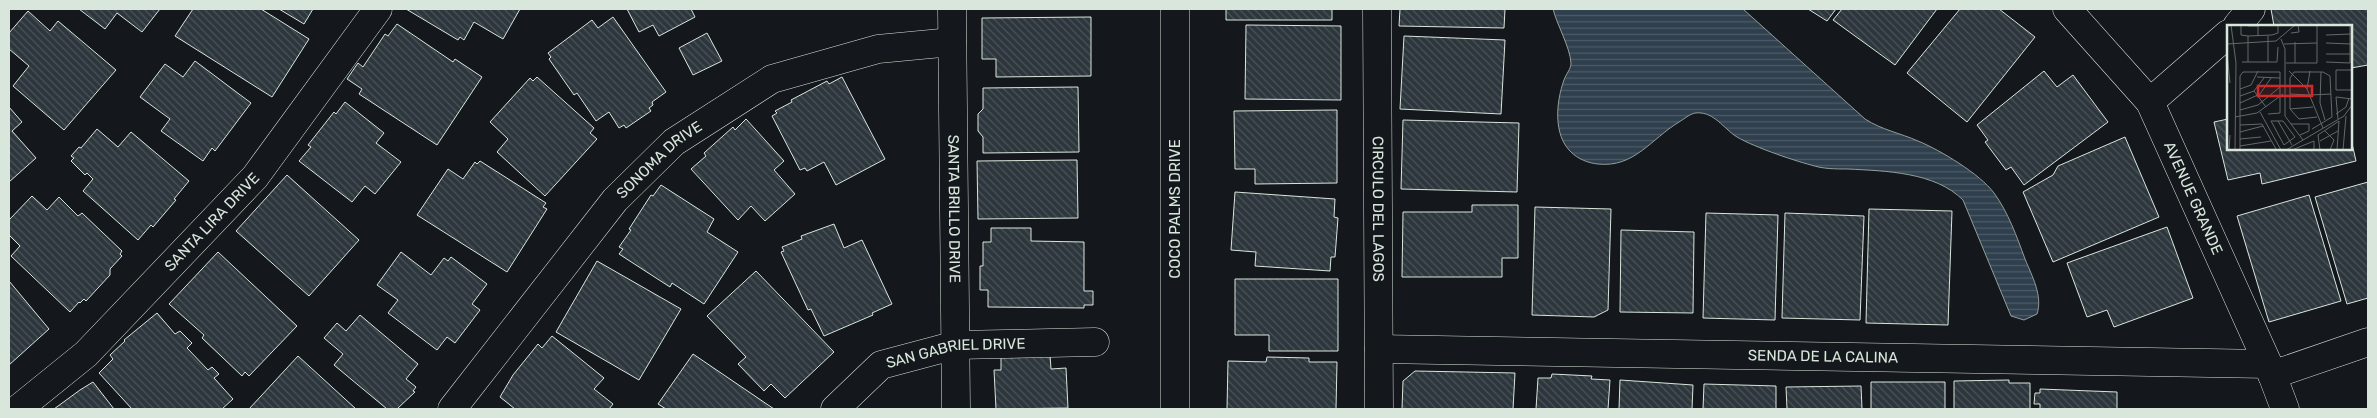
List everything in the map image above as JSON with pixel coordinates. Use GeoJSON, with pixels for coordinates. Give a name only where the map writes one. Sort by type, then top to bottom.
{"type":"FeatureCollection","features":[{"type":"Feature","properties":{"kind":"street","name":"SANTA LIRA DRIVE"},"geometry":{"type":"LineString","coordinates":[[18,409],[86,354],[255,177],[378,9]]}},
{"type":"Feature","properties":{"kind":"street","name":"SANTA BRILLO DRIVE"},"geometry":{"type":"LineString","coordinates":[[952,9],[956,409]]}},
{"type":"Feature","properties":{"kind":"street","name":"COCO PALMS DRIVE"},"geometry":{"type":"LineString","coordinates":[[1175,9],[1175,409]]}},
{"type":"Feature","properties":{"kind":"street","name":"CIRCULO DEL LAGOS"},"geometry":{"type":"LineString","coordinates":[[1377,9],[1379,409]]}},
{"type":"Feature","properties":{"kind":"street","name":"AVENUE GRANDE"},"geometry":{"type":"LineString","coordinates":[[2067,9],[2150,102],[2270,369],[2285,409]]}},
{"type":"Feature","properties":{"kind":"street"},"geometry":{"type":"LineString","coordinates":[[2238,25],[2251,9]]}},
{"type":"Feature","properties":{"kind":"street"},"geometry":{"type":"LineString","coordinates":[[2150,102],[2227,35]]}},
{"type":"Feature","properties":{"kind":"street","name":"SONOMA DRIVE"},"geometry":{"type":"LineString","coordinates":[[452,409],[615,200],[674,142],[772,79],[878,49],[952,42]]}},
{"type":"Feature","properties":{"kind":"street","name":"SAN GABRIEL DRIVE"},"geometry":{"type":"LineString","coordinates":[[835,409],[881,365],[956,345],[1095,342]]}},
{"type":"Feature","properties":{"kind":"street","name":"SENDA DE LA CALINA"},"geometry":{"type":"LineString","coordinates":[[1379,350],[2270,369],[2368,342]]}},
{"type":"Feature","properties":{"kind":"water"},"geometry":{"type":"Polygon","coordinates":[[[1553,9],[1743,9],[1865,119],[1937,150],[1959,163],[1988,186],[2008,216],[2033,279],[2039,300],[2037,314],[2024,320],[2011,316],[1963,200],[1952,191],[1924,178],[1894,172],[1825,168],[1803,163],[1749,143],[1734,135],[1711,116],[1701,113],[1691,114],[1642,151],[1622,162],[1598,164],[1587,162],[1577,157],[1565,145],[1559,128],[1559,98],[1571,63],[1553,9]]]}},
{"type":"Feature","properties":{"kind":"building"},"geometry":{"type":"Polygon","coordinates":[[[79,9],[160,9],[142,32],[117,13],[105,29],[79,9]]]}},
{"type":"Feature","properties":{"kind":"building"},"geometry":{"type":"Polygon","coordinates":[[[193,9],[261,9],[309,39],[272,97],[175,36],[193,9]]]}},
{"type":"Feature","properties":{"kind":"building"},"geometry":{"type":"Polygon","coordinates":[[[279,9],[313,9],[304,24],[279,9]]]}},
{"type":"Feature","properties":{"kind":"building"},"geometry":{"type":"Polygon","coordinates":[[[406,9],[520,9],[503,39],[474,22],[464,40],[460,37],[458,40],[406,9]]]}},
{"type":"Feature","properties":{"kind":"building"},"geometry":{"type":"Polygon","coordinates":[[[627,9],[691,9],[695,17],[659,36],[653,25],[639,32],[627,9]]]}},
{"type":"Feature","properties":{"kind":"building"},"geometry":{"type":"Polygon","coordinates":[[[1226,9],[1332,9],[1332,20],[1226,20],[1226,9]]]}},
{"type":"Feature","properties":{"kind":"building"},"geometry":{"type":"Polygon","coordinates":[[[1400,9],[1505,9],[1504,28],[1399,26],[1400,9]]]}},
{"type":"Feature","properties":{"kind":"building"},"geometry":{"type":"Polygon","coordinates":[[[1808,9],[1836,9],[1827,21],[1808,9]]]}},
{"type":"Feature","properties":{"kind":"building"},"geometry":{"type":"Polygon","coordinates":[[[1842,9],[1937,9],[1895,65],[1833,20],[1842,9]]]}},
{"type":"Feature","properties":{"kind":"building"},"geometry":{"type":"Polygon","coordinates":[[[1960,9],[1999,9],[2035,37],[1967,122],[1907,73],[1960,9]]]}},
{"type":"Feature","properties":{"kind":"building"},"geometry":{"type":"Polygon","coordinates":[[[2271,9],[2368,9],[2368,65],[2352,68],[2352,25],[2274,25],[2271,9]]]}},
{"type":"Feature","properties":{"kind":"building"},"geometry":{"type":"Polygon","coordinates":[[[28,11],[50,31],[58,21],[116,70],[64,130],[13,86],[29,66],[9,49],[9,33],[28,11]]]}},
{"type":"Feature","properties":{"kind":"building"},"geometry":{"type":"Polygon","coordinates":[[[613,17],[666,92],[652,102],[653,105],[649,108],[651,111],[626,128],[624,125],[619,128],[609,112],[596,121],[577,93],[574,95],[549,59],[551,57],[548,53],[592,20],[598,28],[613,17]]]}},
{"type":"Feature","properties":{"kind":"building"},"geometry":{"type":"Polygon","coordinates":[[[1091,17],[1091,76],[996,77],[996,59],[982,59],[982,18],[1091,17]]]}},
{"type":"Feature","properties":{"kind":"building"},"geometry":{"type":"Polygon","coordinates":[[[397,24],[453,62],[455,59],[482,77],[437,145],[359,94],[362,89],[347,79],[358,63],[363,67],[385,34],[388,36],[397,24]]]}},
{"type":"Feature","properties":{"kind":"building"},"geometry":{"type":"Polygon","coordinates":[[[1246,25],[1341,26],[1341,100],[1245,99],[1246,25]]]}},
{"type":"Feature","properties":{"kind":"building"},"geometry":{"type":"Polygon","coordinates":[[[707,33],[722,61],[693,75],[679,48],[707,33]]]}},
{"type":"Feature","properties":{"kind":"building"},"geometry":{"type":"Polygon","coordinates":[[[1404,36],[1505,40],[1501,114],[1400,109],[1404,36]]]}},
{"type":"Feature","properties":{"kind":"building"},"geometry":{"type":"Polygon","coordinates":[[[195,61],[251,103],[215,151],[212,148],[203,161],[161,131],[170,119],[140,97],[165,64],[183,77],[195,61]]]}},
{"type":"Feature","properties":{"kind":"building"},"geometry":{"type":"Polygon","coordinates":[[[2044,71],[2057,87],[2073,75],[2108,122],[2024,185],[2011,167],[2006,170],[1985,142],[1988,140],[1977,125],[2044,71]]]}},
{"type":"Feature","properties":{"kind":"building"},"geometry":{"type":"Polygon","coordinates":[[[537,77],[594,128],[590,133],[597,139],[545,196],[497,152],[508,139],[490,122],[530,78],[533,81],[537,77]]]}},
{"type":"Feature","properties":{"kind":"building"},"geometry":{"type":"Polygon","coordinates":[[[842,77],[885,159],[836,185],[824,162],[807,171],[805,168],[800,170],[772,116],[777,113],[775,111],[792,102],[791,100],[827,81],[829,84],[842,77]]]}},
{"type":"Feature","properties":{"kind":"building"},"geometry":{"type":"Polygon","coordinates":[[[1078,87],[1079,152],[983,153],[983,137],[978,131],[978,114],[983,109],[983,88],[1078,87]]]}},
{"type":"Feature","properties":{"kind":"building"},"geometry":{"type":"Polygon","coordinates":[[[345,102],[384,133],[376,143],[401,162],[375,194],[365,186],[352,202],[299,161],[311,147],[308,145],[334,112],[336,114],[345,102]]]}},
{"type":"Feature","properties":{"kind":"building"},"geometry":{"type":"Polygon","coordinates":[[[9,107],[22,122],[12,131],[36,158],[9,182],[9,107]]]}},
{"type":"Feature","properties":{"kind":"building"},"geometry":{"type":"Polygon","coordinates":[[[1337,110],[1337,183],[1255,184],[1255,169],[1235,169],[1234,111],[1337,110]]]}},
{"type":"Feature","properties":{"kind":"building"},"geometry":{"type":"Polygon","coordinates":[[[746,119],[784,161],[774,170],[795,194],[765,221],[751,206],[738,220],[691,169],[706,156],[704,153],[733,127],[735,130],[746,119]]]}},
{"type":"Feature","properties":{"kind":"building"},"geometry":{"type":"Polygon","coordinates":[[[2227,119],[2227,150],[2352,150],[2352,143],[2356,161],[2262,184],[2260,173],[2228,180],[2214,122],[2227,119]]]}},
{"type":"Feature","properties":{"kind":"building"},"geometry":{"type":"Polygon","coordinates":[[[1403,120],[1519,123],[1517,192],[1401,189],[1403,120]]]}},
{"type":"Feature","properties":{"kind":"building"},"geometry":{"type":"Polygon","coordinates":[[[97,129],[118,147],[131,132],[189,181],[153,227],[151,225],[138,240],[83,191],[93,179],[87,173],[85,175],[71,161],[74,158],[71,156],[79,147],[81,148],[97,129]]]}},
{"type":"Feature","properties":{"kind":"building"},"geometry":{"type":"Polygon","coordinates":[[[2125,137],[2159,217],[2053,262],[2023,192],[2053,175],[2058,166],[2125,137]]]}},
{"type":"Feature","properties":{"kind":"building"},"geometry":{"type":"Polygon","coordinates":[[[1077,160],[1078,218],[978,219],[977,161],[1077,160]]]}},
{"type":"Feature","properties":{"kind":"building"},"geometry":{"type":"Polygon","coordinates":[[[480,161],[546,203],[543,207],[547,209],[507,272],[417,215],[448,169],[463,179],[475,162],[477,164],[480,161]]]}},
{"type":"Feature","properties":{"kind":"building"},"geometry":{"type":"Polygon","coordinates":[[[287,175],[359,240],[309,296],[236,231],[287,175]]]}},
{"type":"Feature","properties":{"kind":"building"},"geometry":{"type":"Polygon","coordinates":[[[2368,182],[2368,298],[2347,304],[2315,197],[2368,182]]]}},
{"type":"Feature","properties":{"kind":"building"},"geometry":{"type":"Polygon","coordinates":[[[661,185],[714,219],[707,232],[738,252],[704,304],[672,283],[670,287],[619,254],[623,249],[619,247],[631,230],[629,229],[651,195],[653,196],[661,185]]]}},
{"type":"Feature","properties":{"kind":"building"},"geometry":{"type":"Polygon","coordinates":[[[1235,192],[1335,199],[1334,217],[1338,218],[1335,257],[1331,257],[1330,271],[1255,266],[1256,252],[1231,250],[1235,192]]]}},
{"type":"Feature","properties":{"kind":"building"},"geometry":{"type":"Polygon","coordinates":[[[2309,195],[2341,301],[2269,322],[2237,216],[2309,195]]]}},
{"type":"Feature","properties":{"kind":"building"},"geometry":{"type":"Polygon","coordinates":[[[32,196],[47,210],[59,197],[78,216],[82,213],[122,251],[120,254],[122,256],[110,269],[110,275],[86,301],[84,299],[79,302],[70,312],[11,256],[20,246],[9,235],[9,220],[32,196]]]}},
{"type":"Feature","properties":{"kind":"building"},"geometry":{"type":"Polygon","coordinates":[[[1472,205],[1518,205],[1518,258],[1502,258],[1502,277],[1402,277],[1403,212],[1472,212],[1472,205]]]}},
{"type":"Feature","properties":{"kind":"building"},"geometry":{"type":"Polygon","coordinates":[[[1535,207],[1611,209],[1608,310],[1594,317],[1532,315],[1535,207]]]}},
{"type":"Feature","properties":{"kind":"building"},"geometry":{"type":"Polygon","coordinates":[[[1869,209],[1952,211],[1948,325],[1866,323],[1869,209]]]}},
{"type":"Feature","properties":{"kind":"building"},"geometry":{"type":"Polygon","coordinates":[[[1706,213],[1778,215],[1775,320],[1703,318],[1706,213]]]}},
{"type":"Feature","properties":{"kind":"building"},"geometry":{"type":"Polygon","coordinates":[[[1785,213],[1864,216],[1860,320],[1782,318],[1785,213]]]}},
{"type":"Feature","properties":{"kind":"building"},"geometry":{"type":"Polygon","coordinates":[[[834,224],[844,248],[862,240],[892,304],[872,313],[873,315],[824,336],[811,309],[808,310],[781,252],[784,251],[782,247],[802,239],[801,236],[834,224]]]}},
{"type":"Feature","properties":{"kind":"building"},"geometry":{"type":"Polygon","coordinates":[[[2167,227],[2193,298],[2114,327],[2107,310],[2087,317],[2067,263],[2167,227]]]}},
{"type":"Feature","properties":{"kind":"building"},"geometry":{"type":"Polygon","coordinates":[[[991,228],[1031,228],[1031,241],[1084,242],[1084,291],[1093,291],[1093,305],[1084,305],[1084,308],[988,307],[988,290],[980,290],[980,266],[983,266],[983,242],[991,242],[991,228]]]}},
{"type":"Feature","properties":{"kind":"building"},"geometry":{"type":"Polygon","coordinates":[[[1621,230],[1694,232],[1693,313],[1620,312],[1621,230]]]}},
{"type":"Feature","properties":{"kind":"building"},"geometry":{"type":"Polygon","coordinates":[[[218,252],[297,326],[249,376],[245,372],[242,376],[202,338],[204,335],[169,304],[218,252]]]}},
{"type":"Feature","properties":{"kind":"building"},"geometry":{"type":"Polygon","coordinates":[[[401,252],[431,275],[444,258],[448,261],[451,257],[487,284],[472,304],[480,310],[455,343],[447,337],[437,350],[388,313],[398,300],[377,285],[401,252]]]}},
{"type":"Feature","properties":{"kind":"building"},"geometry":{"type":"Polygon","coordinates":[[[597,261],[681,309],[639,380],[556,332],[597,261]]]}},
{"type":"Feature","properties":{"kind":"building"},"geometry":{"type":"Polygon","coordinates":[[[756,271],[834,352],[785,398],[771,384],[764,391],[738,364],[746,357],[707,316],[756,271]]]}},
{"type":"Feature","properties":{"kind":"building"},"geometry":{"type":"Polygon","coordinates":[[[1235,279],[1338,279],[1338,351],[1269,351],[1269,335],[1235,335],[1235,279]]]}},
{"type":"Feature","properties":{"kind":"building"},"geometry":{"type":"Polygon","coordinates":[[[9,281],[49,329],[9,365],[9,281]]]}},
{"type":"Feature","properties":{"kind":"building"},"geometry":{"type":"Polygon","coordinates":[[[157,313],[175,334],[180,331],[192,343],[187,348],[208,370],[212,367],[219,374],[214,378],[233,399],[222,409],[132,409],[99,373],[113,359],[110,355],[124,340],[157,313]]]}},
{"type":"Feature","properties":{"kind":"building"},"geometry":{"type":"Polygon","coordinates":[[[360,315],[418,364],[406,379],[416,387],[413,391],[415,392],[397,409],[387,409],[334,365],[343,354],[324,338],[337,323],[346,331],[360,315]]]}},
{"type":"Feature","properties":{"kind":"building"},"geometry":{"type":"Polygon","coordinates":[[[552,336],[604,378],[594,389],[613,404],[609,409],[515,409],[500,397],[513,375],[538,344],[542,348],[552,336]]]}},
{"type":"Feature","properties":{"kind":"building"},"geometry":{"type":"Polygon","coordinates":[[[693,354],[774,409],[666,409],[658,404],[693,354]]]}},
{"type":"Feature","properties":{"kind":"building"},"geometry":{"type":"Polygon","coordinates":[[[1050,355],[1051,369],[1066,368],[1068,408],[996,409],[994,370],[1001,370],[1001,357],[1050,355]]]}},
{"type":"Feature","properties":{"kind":"building"},"geometry":{"type":"Polygon","coordinates":[[[298,356],[356,409],[249,409],[298,356]]]}},
{"type":"Feature","properties":{"kind":"building"},"geometry":{"type":"Polygon","coordinates":[[[1267,357],[1309,358],[1309,362],[1337,362],[1336,409],[1227,409],[1228,361],[1266,362],[1267,357]]]}},
{"type":"Feature","properties":{"kind":"building"},"geometry":{"type":"Polygon","coordinates":[[[1415,371],[1515,373],[1513,409],[1402,409],[1403,381],[1415,371]]]}},
{"type":"Feature","properties":{"kind":"building"},"geometry":{"type":"Polygon","coordinates":[[[1552,374],[1592,376],[1591,379],[1610,380],[1608,409],[1536,409],[1538,378],[1551,378],[1552,374]]]}},
{"type":"Feature","properties":{"kind":"building"},"geometry":{"type":"Polygon","coordinates":[[[1620,380],[1693,385],[1692,409],[1619,409],[1620,380]]]}},
{"type":"Feature","properties":{"kind":"building"},"geometry":{"type":"Polygon","coordinates":[[[2009,380],[2009,383],[2030,383],[2030,409],[1954,409],[1954,381],[2009,380]]]}},
{"type":"Feature","properties":{"kind":"building"},"geometry":{"type":"Polygon","coordinates":[[[93,382],[114,409],[54,409],[80,390],[93,382]]]}},
{"type":"Feature","properties":{"kind":"building"},"geometry":{"type":"Polygon","coordinates":[[[1871,382],[1945,382],[1945,409],[1871,409],[1871,382]]]}},
{"type":"Feature","properties":{"kind":"building"},"geometry":{"type":"Polygon","coordinates":[[[1704,384],[1776,386],[1776,409],[1703,409],[1704,384]]]}},
{"type":"Feature","properties":{"kind":"building"},"geometry":{"type":"Polygon","coordinates":[[[1861,386],[1862,409],[1787,409],[1786,387],[1861,386]]]}},
{"type":"Feature","properties":{"kind":"building"},"geometry":{"type":"Polygon","coordinates":[[[2040,389],[2117,392],[2117,409],[2040,409],[2040,404],[2034,404],[2035,393],[2040,393],[2040,389]]]}}]}
